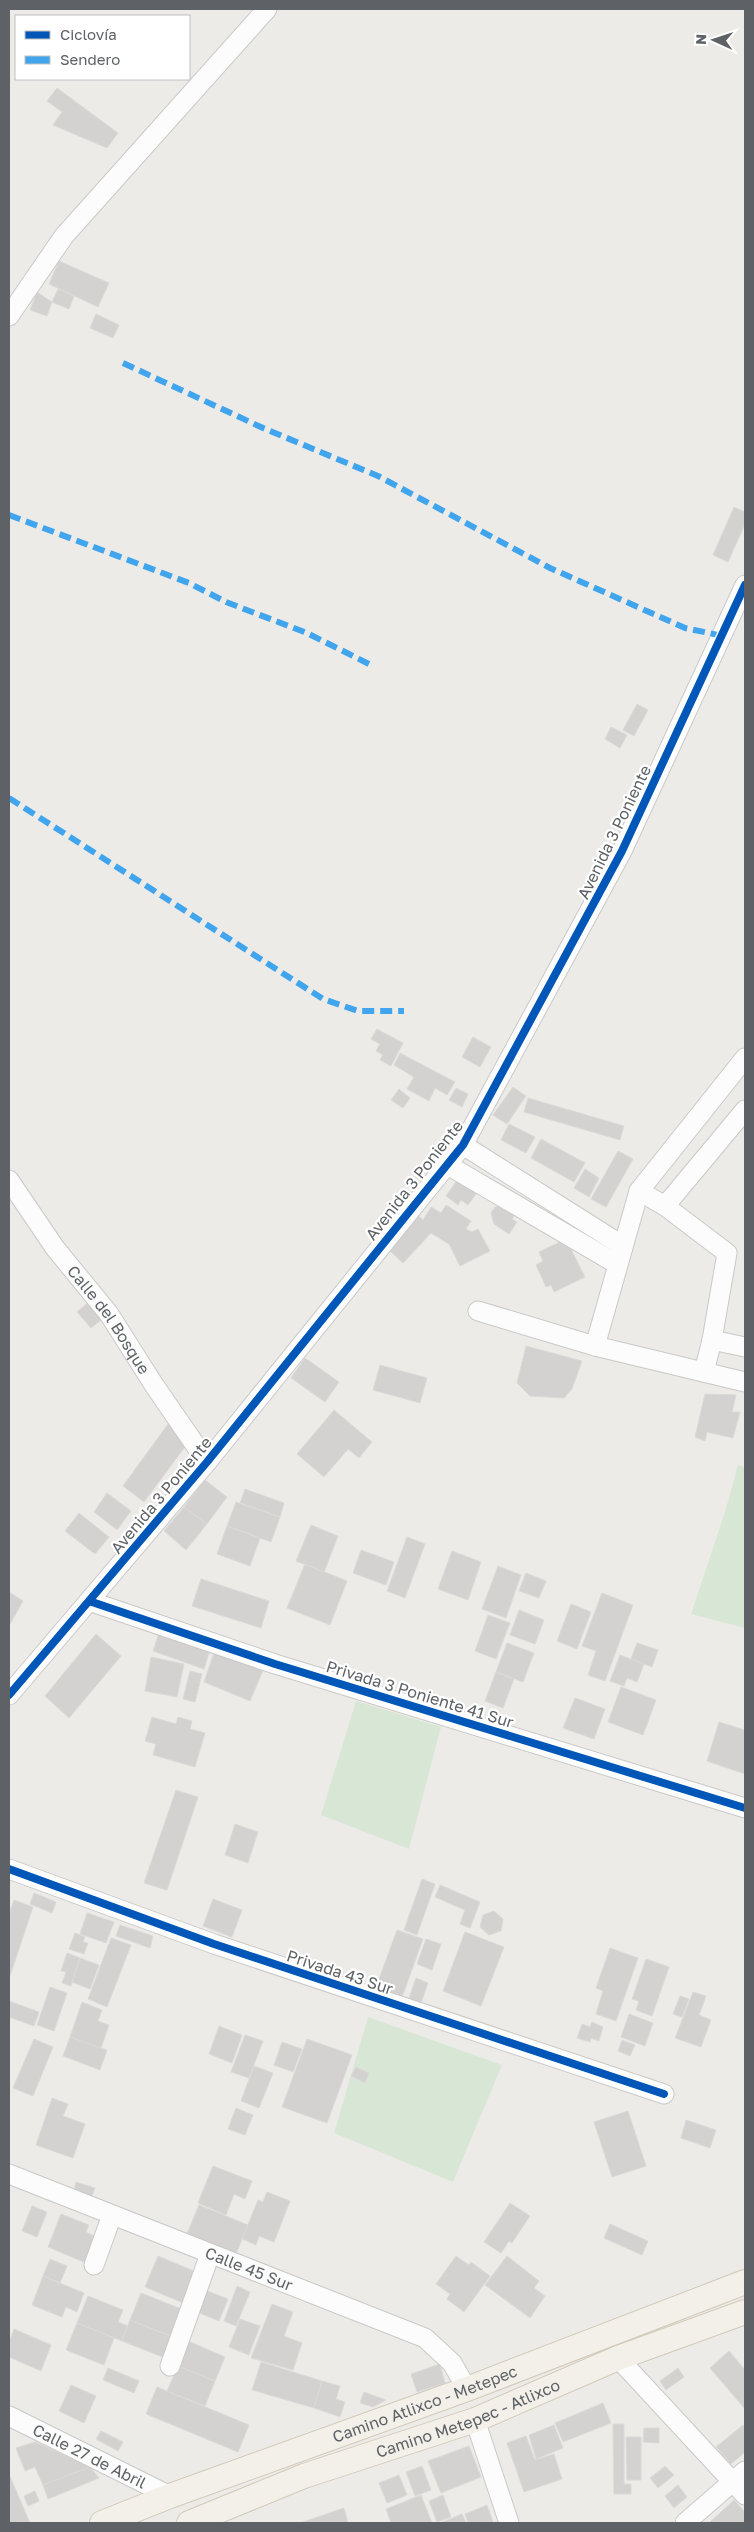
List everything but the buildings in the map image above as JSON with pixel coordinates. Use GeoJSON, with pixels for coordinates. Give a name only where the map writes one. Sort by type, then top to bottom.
{"type":"FeatureCollection","features":[{"type":"Feature","properties":{"kind":"main road","name":"Camino Atlixco - Metepec"},"geometry":{"type":"LineString","coordinates":[[102,2523],[170,2496],[467,2389],[745,2282]]}},
{"type":"Feature","properties":{"kind":"main road","name":"Camino Metepec - Atlixco"},"geometry":{"type":"LineString","coordinates":[[189,2523],[304,2476],[477,2427],[618,2358],[745,2312]]}},
{"type":"Feature","properties":{"kind":"street"},"geometry":{"type":"LineString","coordinates":[[9,316],[64,236],[267,9]]}},
{"type":"Feature","properties":{"kind":"street","name":"Avenida 3 Poniente"},"geometry":{"type":"LineString","coordinates":[[9,1695],[207,1462],[463,1145],[622,851],[745,584]]}},
{"type":"Feature","properties":{"kind":"street"},"geometry":{"type":"LineString","coordinates":[[595,1346],[639,1191],[745,1058]]}},
{"type":"Feature","properties":{"kind":"street"},"geometry":{"type":"LineString","coordinates":[[665,1206],[745,1110]]}},
{"type":"Feature","properties":{"kind":"street"},"geometry":{"type":"LineString","coordinates":[[463,1145],[623,1246]]}},
{"type":"Feature","properties":{"kind":"street"},"geometry":{"type":"LineString","coordinates":[[446,1164],[617,1264]]}},
{"type":"Feature","properties":{"kind":"street","name":"Calle del Bosque"},"geometry":{"type":"LineString","coordinates":[[9,1180],[56,1248],[109,1314],[154,1385],[207,1462]]}},
{"type":"Feature","properties":{"kind":"street"},"geometry":{"type":"LineString","coordinates":[[639,1191],[665,1206],[727,1253],[712,1340],[704,1372]]}},
{"type":"Feature","properties":{"kind":"street"},"geometry":{"type":"LineString","coordinates":[[478,1311],[595,1346],[745,1382]]}},
{"type":"Feature","properties":{"kind":"street"},"geometry":{"type":"LineString","coordinates":[[712,1340],[745,1348]]}},
{"type":"Feature","properties":{"kind":"street","name":"Privada 3 Poniente 41 Sur"},"geometry":{"type":"LineString","coordinates":[[89,1601],[275,1664],[745,1808]]}},
{"type":"Feature","properties":{"kind":"street","name":"Privada 43 Sur"},"geometry":{"type":"LineString","coordinates":[[9,1869],[214,1944],[664,2094]]}},
{"type":"Feature","properties":{"kind":"street","name":"Calle 45 Sur"},"geometry":{"type":"LineString","coordinates":[[9,2174],[425,2338],[452,2364],[467,2389]]}},
{"type":"Feature","properties":{"kind":"street"},"geometry":{"type":"LineString","coordinates":[[94,2264],[112,2216]]}},
{"type":"Feature","properties":{"kind":"street"},"geometry":{"type":"LineString","coordinates":[[170,2366],[210,2254]]}},
{"type":"Feature","properties":{"kind":"street"},"geometry":{"type":"LineString","coordinates":[[618,2358],[741,2483],[685,2523]]}},
{"type":"Feature","properties":{"kind":"street","name":"Calle 27 de Abril"},"geometry":{"type":"LineString","coordinates":[[13,2421],[170,2496]]}},
{"type":"Feature","properties":{"kind":"street"},"geometry":{"type":"LineString","coordinates":[[477,2427],[509,2523]]}},
{"type":"Feature","properties":{"kind":"green space"},"geometry":{"type":"Polygon","coordinates":[[[738,1465],[745,1467],[745,1628],[691,1614],[725,1512],[738,1465]]]}},
{"type":"Feature","properties":{"kind":"green space"},"geometry":{"type":"Polygon","coordinates":[[[356,1701],[441,1727],[409,1849],[321,1815],[356,1701]]]}},
{"type":"Feature","properties":{"kind":"green space"},"geometry":{"type":"Polygon","coordinates":[[[368,2017],[502,2065],[453,2182],[334,2133],[368,2017]]]}},
{"type":"Feature","properties":{"kind":"marked path"},"geometry":{"type":"LineString","coordinates":[[123,363],[263,428],[378,476],[550,568],[685,628],[723,636]]}},
{"type":"Feature","properties":{"kind":"marked path"},"geometry":{"type":"LineString","coordinates":[[9,515],[189,583],[226,602],[307,633],[369,664]]}},
{"type":"Feature","properties":{"kind":"marked path"},"geometry":{"type":"LineString","coordinates":[[9,798],[323,999],[358,1011],[404,1011]]}},
{"type":"Feature","properties":{"kind":"cycle path"},"geometry":{"type":"LineString","coordinates":[[9,1695],[207,1462],[463,1145],[622,851],[745,585]]}},
{"type":"Feature","properties":{"kind":"cycle path"},"geometry":{"type":"LineString","coordinates":[[89,1601],[275,1664],[745,1808]]}},
{"type":"Feature","properties":{"kind":"cycle path"},"geometry":{"type":"LineString","coordinates":[[9,1869],[214,1944],[664,2094]]}}]}
